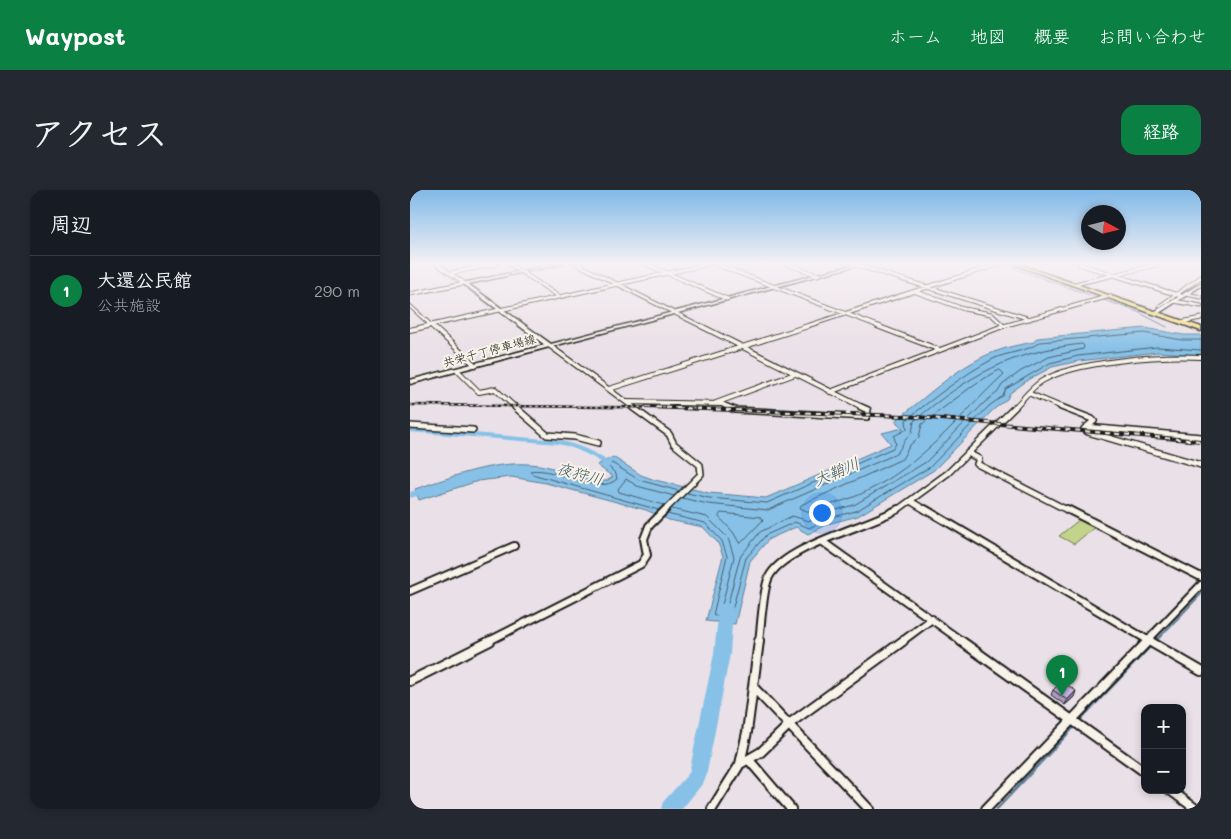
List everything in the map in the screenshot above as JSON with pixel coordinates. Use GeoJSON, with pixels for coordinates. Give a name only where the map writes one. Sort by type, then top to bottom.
{"type":"FeatureCollection","features":[{"type":"Feature","properties":{"kind":"main road"},"geometry":{"type":"LineString","coordinates":[[1101,293],[1201,329]]}},
{"type":"Feature","properties":{"kind":"street","name":"共栄千丁停車場線"},"geometry":{"type":"LineString","coordinates":[[478,293],[550,346]]}},
{"type":"Feature","properties":{"kind":"street"},"geometry":{"type":"LineString","coordinates":[[553,293],[560,297]]}},
{"type":"Feature","properties":{"kind":"street"},"geometry":{"type":"LineString","coordinates":[[410,330],[578,293]]}},
{"type":"Feature","properties":{"kind":"street"},"geometry":{"type":"LineString","coordinates":[[627,402],[722,404],[735,410],[867,417],[868,410],[634,293]]}},
{"type":"Feature","properties":{"kind":"street"},"geometry":{"type":"LineString","coordinates":[[713,293],[727,299]]}},
{"type":"Feature","properties":{"kind":"street"},"geometry":{"type":"LineString","coordinates":[[550,346],[749,293]]}},
{"type":"Feature","properties":{"kind":"street"},"geometry":{"type":"LineString","coordinates":[[791,293],[940,350]]}},
{"type":"Feature","properties":{"kind":"street"},"geometry":{"type":"LineString","coordinates":[[609,389],[913,293]]}},
{"type":"Feature","properties":{"kind":"street"},"geometry":{"type":"LineString","coordinates":[[918,293],[958,307],[991,314],[1004,326]]}},
{"type":"Feature","properties":{"kind":"street"},"geometry":{"type":"LineString","coordinates":[[949,293],[1030,318]]}},
{"type":"Feature","properties":{"kind":"street"},"geometry":{"type":"LineString","coordinates":[[1155,293],[1172,300],[1201,306]]}},
{"type":"Feature","properties":{"kind":"street"},"geometry":{"type":"LineString","coordinates":[[1157,312],[1181,293]]}},
{"type":"Feature","properties":{"kind":"street"},"geometry":{"type":"LineString","coordinates":[[1160,306],[1186,293]]}},
{"type":"Feature","properties":{"kind":"street"},"geometry":{"type":"LineString","coordinates":[[1183,295],[1201,297]]}},
{"type":"Feature","properties":{"kind":"street"},"geometry":{"type":"LineString","coordinates":[[830,392],[1004,326],[1110,296]]}},
{"type":"Feature","properties":{"kind":"street"},"geometry":{"type":"LineString","coordinates":[[410,306],[475,365]]}},
{"type":"Feature","properties":{"kind":"street"},"geometry":{"type":"LineString","coordinates":[[1181,322],[1201,318]]}},
{"type":"Feature","properties":{"kind":"street"},"geometry":{"type":"LineString","coordinates":[[410,682],[641,564],[647,557],[648,548],[644,539],[649,526],[701,474],[700,465],[674,444],[669,434],[550,346]]}},
{"type":"Feature","properties":{"kind":"street","name":"共栄千丁停車場線"},"geometry":{"type":"LineString","coordinates":[[410,382],[550,346]]}},
{"type":"Feature","properties":{"kind":"street"},"geometry":{"type":"LineString","coordinates":[[712,809],[740,764],[748,732],[768,578],[777,565],[787,558],[823,542],[870,524],[912,502],[941,480],[1040,382],[1054,374],[1086,366],[1170,355],[1201,357]]}},
{"type":"Feature","properties":{"kind":"street"},"geometry":{"type":"LineString","coordinates":[[457,370],[479,392],[495,389],[547,435],[575,437],[598,443]]}},
{"type":"Feature","properties":{"kind":"street"},"geometry":{"type":"LineString","coordinates":[[714,404],[795,374]]}},
{"type":"Feature","properties":{"kind":"street"},"geometry":{"type":"LineString","coordinates":[[1028,393],[1094,420],[1086,427]]}},
{"type":"Feature","properties":{"kind":"street"},"geometry":{"type":"LineString","coordinates":[[410,426],[473,430]]}},
{"type":"Feature","properties":{"kind":"street"},"geometry":{"type":"LineString","coordinates":[[1086,427],[1201,437]]}},
{"type":"Feature","properties":{"kind":"street"},"geometry":{"type":"LineString","coordinates":[[1086,427],[1084,429],[1088,432],[1201,465]]}},
{"type":"Feature","properties":{"kind":"street"},"geometry":{"type":"LineString","coordinates":[[968,454],[979,459],[977,464],[1201,577]]}},
{"type":"Feature","properties":{"kind":"street"},"geometry":{"type":"LineString","coordinates":[[912,502],[1201,671]]}},
{"type":"Feature","properties":{"kind":"street"},"geometry":{"type":"LineString","coordinates":[[823,542],[1141,769]]}},
{"type":"Feature","properties":{"kind":"street"},"geometry":{"type":"LineString","coordinates":[[410,591],[514,546]]}},
{"type":"Feature","properties":{"kind":"street"},"geometry":{"type":"LineString","coordinates":[[986,809],[1075,722],[1152,642],[1201,585]]}},
{"type":"Feature","properties":{"kind":"street"},"geometry":{"type":"LineString","coordinates":[[740,764],[749,760],[788,729],[790,725],[932,619]]}},
{"type":"Feature","properties":{"kind":"street"},"geometry":{"type":"LineString","coordinates":[[753,687],[869,809]]}},
{"type":"Feature","properties":{"kind":"street"},"geometry":{"type":"LineString","coordinates":[[749,760],[791,809]]}},
{"type":"Feature","properties":{"kind":"street"},"geometry":{"type":"LineString","coordinates":[[1175,794],[1196,809]]}},
{"type":"Feature","properties":{"kind":"green space"},"geometry":{"type":"Polygon","coordinates":[[[1080,519],[1095,527],[1074,544],[1059,536],[1080,519]]]}},
{"type":"Feature","properties":{"kind":"water"},"geometry":{"type":"Polygon","coordinates":[[[1145,328],[1183,335],[1201,335],[1201,355],[1157,352],[1079,361],[1052,367],[1028,380],[1010,393],[1007,399],[993,410],[934,470],[858,516],[831,523],[808,534],[796,527],[769,539],[750,561],[735,624],[706,621],[723,556],[718,543],[703,527],[669,520],[646,510],[546,483],[511,477],[478,481],[419,500],[415,489],[461,474],[508,464],[539,465],[598,481],[606,481],[613,477],[597,465],[613,457],[641,475],[655,480],[709,493],[766,498],[891,444],[882,433],[903,428],[895,421],[945,381],[985,356],[1008,347],[1034,342],[1037,338],[1145,328]]]}},
{"type":"Feature","properties":{"kind":"building"},"geometry":{"type":"Polygon","coordinates":[[[1062,681],[1076,691],[1067,700],[1053,690],[1062,681]]]}},
{"type":"Feature","properties":{"kind":"waterway"},"geometry":{"type":"LineString","coordinates":[[1084,293],[1138,312],[1167,327]]}},
{"type":"Feature","properties":{"kind":"waterway"},"geometry":{"type":"LineString","coordinates":[[410,430],[558,442],[585,451],[610,466]]}},
{"type":"Feature","properties":{"kind":"waterway","name":"夜狩川"},"geometry":{"type":"LineString","coordinates":[[410,495],[431,489]]}},
{"type":"Feature","properties":{"kind":"waterway"},"geometry":{"type":"LineString","coordinates":[[1156,641],[1201,594]]}},
{"type":"Feature","properties":{"kind":"waterway","name":"大鞘川"},"geometry":{"type":"LineString","coordinates":[[670,809],[697,777],[722,654],[726,608]]}},
{"type":"Feature","properties":{"kind":"waterway"},"geometry":{"type":"LineString","coordinates":[[1079,721],[1152,645]]}},
{"type":"Feature","properties":{"kind":"waterway"},"geometry":{"type":"LineString","coordinates":[[997,809],[1076,725]]}},
{"type":"Feature","properties":{"kind":"railway"},"geometry":{"type":"LineString","coordinates":[[410,405],[663,408]]}},
{"type":"Feature","properties":{"kind":"railway"},"geometry":{"type":"LineString","coordinates":[[646,407],[663,408]]}},
{"type":"Feature","properties":{"kind":"railway"},"geometry":{"type":"LineString","coordinates":[[663,408],[703,408]]}},
{"type":"Feature","properties":{"kind":"railway"},"geometry":{"type":"LineString","coordinates":[[663,408],[905,416],[1201,441]]}},
{"type":"Feature","properties":{"kind":"place","name":"大還公民館"},"geometry":{"type":"Point","coordinates":[1062,696]}}]}
